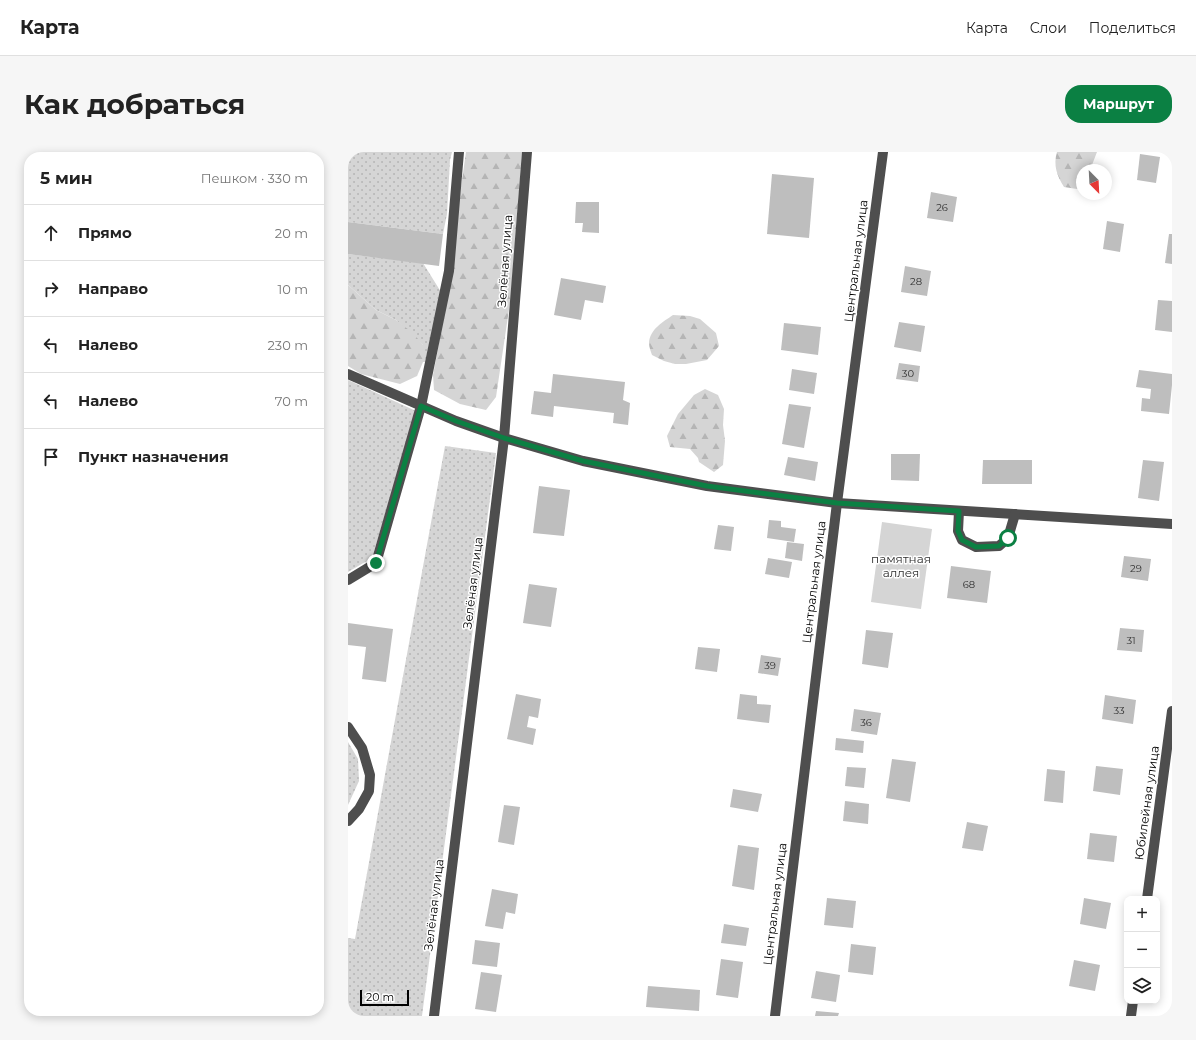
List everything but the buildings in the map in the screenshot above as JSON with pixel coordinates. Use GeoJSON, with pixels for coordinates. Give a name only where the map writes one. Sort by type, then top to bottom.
{"type":"FeatureCollection","features":[{"type":"Feature","properties":{"kind":"street"},"geometry":{"type":"LineString","coordinates":[[348,580],[376,563],[421,406],[449,271],[459,152]]}},
{"type":"Feature","properties":{"kind":"street","name":"Зелёная улица"},"geometry":{"type":"LineString","coordinates":[[434,1016],[504,438],[526,152]]}},
{"type":"Feature","properties":{"kind":"street","name":"Центральная улица"},"geometry":{"type":"LineString","coordinates":[[775,1016],[837,503],[883,152]]}},
{"type":"Feature","properties":{"kind":"street"},"geometry":{"type":"LineString","coordinates":[[348,374],[456,421],[504,438],[583,461],[707,486],[837,503],[1172,524]]}},
{"type":"Feature","properties":{"kind":"street"},"geometry":{"type":"LineString","coordinates":[[959,511],[958,531],[962,540],[976,547],[999,546],[1008,538],[1015,514]]}},
{"type":"Feature","properties":{"kind":"street","name":"Юбилейная улица"},"geometry":{"type":"LineString","coordinates":[[1147,896],[1172,711]]}},
{"type":"Feature","properties":{"kind":"street"},"geometry":{"type":"LineString","coordinates":[[348,727],[362,748],[370,775],[369,791],[359,809],[348,821]]}},
{"type":"Feature","properties":{"kind":"street"},"geometry":{"type":"LineString","coordinates":[[1131,1016],[1133,1004]]}},
{"type":"Feature","properties":{"kind":"green space"},"geometry":{"type":"Polygon","coordinates":[[[348,152],[452,152],[450,160],[447,214],[443,234],[348,222],[348,152]]]}},
{"type":"Feature","properties":{"kind":"green space"},"geometry":{"type":"Polygon","coordinates":[[[466,152],[522,152],[511,296],[496,397],[486,410],[460,404],[434,390],[433,375],[466,152]]]}},
{"type":"Feature","properties":{"kind":"green space"},"geometry":{"type":"Polygon","coordinates":[[[1057,152],[1097,152],[1092,164],[1076,164],[1076,189],[1064,187],[1058,175],[1055,161],[1057,152]]]}},
{"type":"Feature","properties":{"kind":"green space"},"geometry":{"type":"Polygon","coordinates":[[[348,254],[423,263],[441,292],[425,362],[423,362],[423,345],[396,320],[376,310],[348,285],[348,254]]]}},
{"type":"Feature","properties":{"kind":"green space"},"geometry":{"type":"Polygon","coordinates":[[[348,285],[376,310],[396,320],[413,333],[423,345],[423,362],[417,376],[400,384],[361,374],[348,366],[348,285]]]}},
{"type":"Feature","properties":{"kind":"green space"},"geometry":{"type":"Polygon","coordinates":[[[673,315],[690,316],[700,319],[716,333],[719,346],[707,360],[686,364],[675,364],[664,361],[652,355],[649,343],[654,330],[673,315]]]}},
{"type":"Feature","properties":{"kind":"green space"},"geometry":{"type":"Polygon","coordinates":[[[348,380],[416,411],[372,558],[348,572],[348,380]]]}},
{"type":"Feature","properties":{"kind":"green space"},"geometry":{"type":"Polygon","coordinates":[[[705,389],[718,395],[724,409],[723,425],[725,441],[723,465],[714,472],[699,462],[698,458],[690,449],[670,447],[667,436],[678,414],[694,395],[705,389]]]}},
{"type":"Feature","properties":{"kind":"green space"},"geometry":{"type":"Polygon","coordinates":[[[445,446],[496,453],[422,1016],[348,1016],[348,938],[355,939],[445,446]]]}},
{"type":"Feature","properties":{"kind":"green space","name":"памятная аллея"},"geometry":{"type":"Polygon","coordinates":[[[882,522],[932,529],[921,609],[871,602],[882,522]]]}},
{"type":"Feature","properties":{"kind":"green space"},"geometry":{"type":"Polygon","coordinates":[[[348,742],[358,759],[359,781],[348,805],[348,742]]]}},
{"type":"Feature","properties":{"kind":"route"},"geometry":{"type":"LineString","coordinates":[[376,563],[421,406],[456,421],[504,438],[583,461],[707,486],[837,503],[959,511],[958,531],[962,540],[976,547],[999,546],[1008,538]]}}]}
